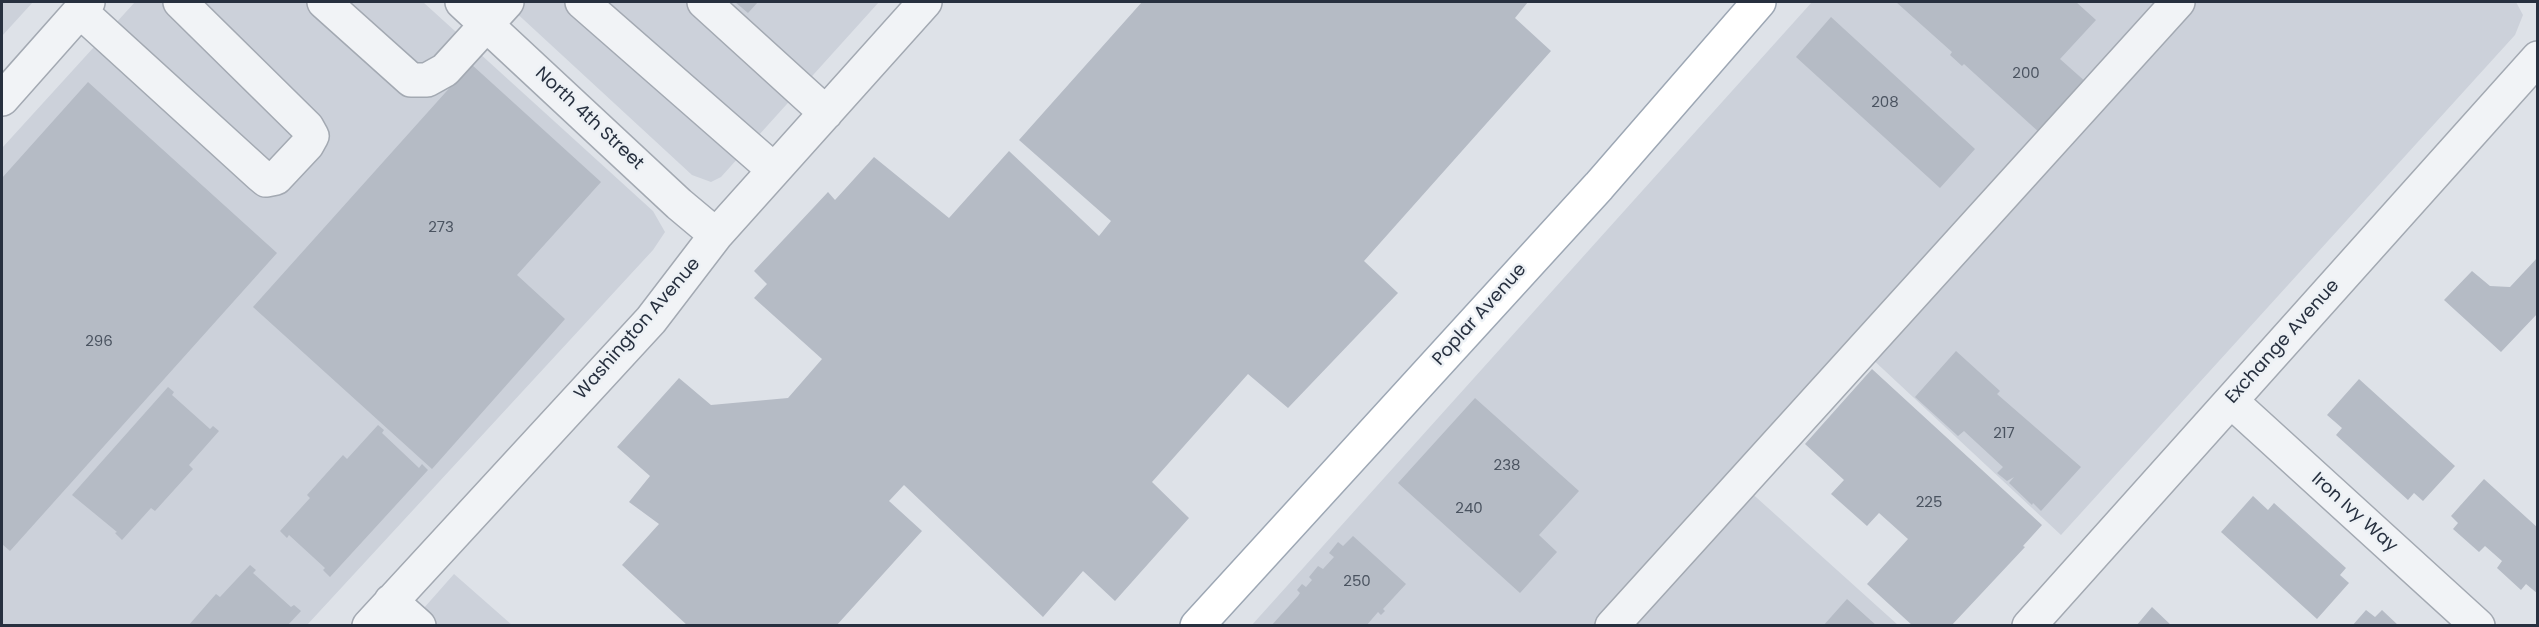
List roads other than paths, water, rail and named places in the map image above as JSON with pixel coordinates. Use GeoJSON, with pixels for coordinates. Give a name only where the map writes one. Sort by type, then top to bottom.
{"type":"FeatureCollection","features":[{"type":"Feature","properties":{"kind":"main road","name":"Poplar Avenue"},"geometry":{"type":"LineString","coordinates":[[1197,626],[1599,186],[1759,2]]}},
{"type":"Feature","properties":{"kind":"street"},"geometry":{"type":"LineString","coordinates":[[2,99],[84,6],[260,175],[266,180],[276,178],[307,145],[312,136],[307,127],[180,2]]}},
{"type":"Feature","properties":{"kind":"street"},"geometry":{"type":"LineString","coordinates":[[324,2],[411,80],[427,80],[445,70],[497,13]]}},
{"type":"Feature","properties":{"kind":"street","name":"North 4th Street"},"geometry":{"type":"LineString","coordinates":[[462,2],[497,13],[679,204],[716,235]]}},
{"type":"Feature","properties":{"kind":"street"},"geometry":{"type":"LineString","coordinates":[[582,2],[774,170]]}},
{"type":"Feature","properties":{"kind":"street"},"geometry":{"type":"LineString","coordinates":[[704,2],[826,113]]}},
{"type":"Feature","properties":{"kind":"street","name":"Washington Avenue"},"geometry":{"type":"LineString","coordinates":[[369,626],[651,320],[716,235],[925,2]]}},
{"type":"Feature","properties":{"kind":"street"},"geometry":{"type":"LineString","coordinates":[[1612,626],[2178,2]]}},
{"type":"Feature","properties":{"kind":"street","name":"Exchange Avenue"},"geometry":{"type":"LineString","coordinates":[[2029,626],[2538,58]]}},
{"type":"Feature","properties":{"kind":"street","name":"Iron Ivy Way"},"geometry":{"type":"LineString","coordinates":[[2230,401],[2478,626]]}},
{"type":"Feature","properties":{"kind":"street"},"geometry":{"type":"LineString","coordinates":[[391,601],[419,626]]}}]}
